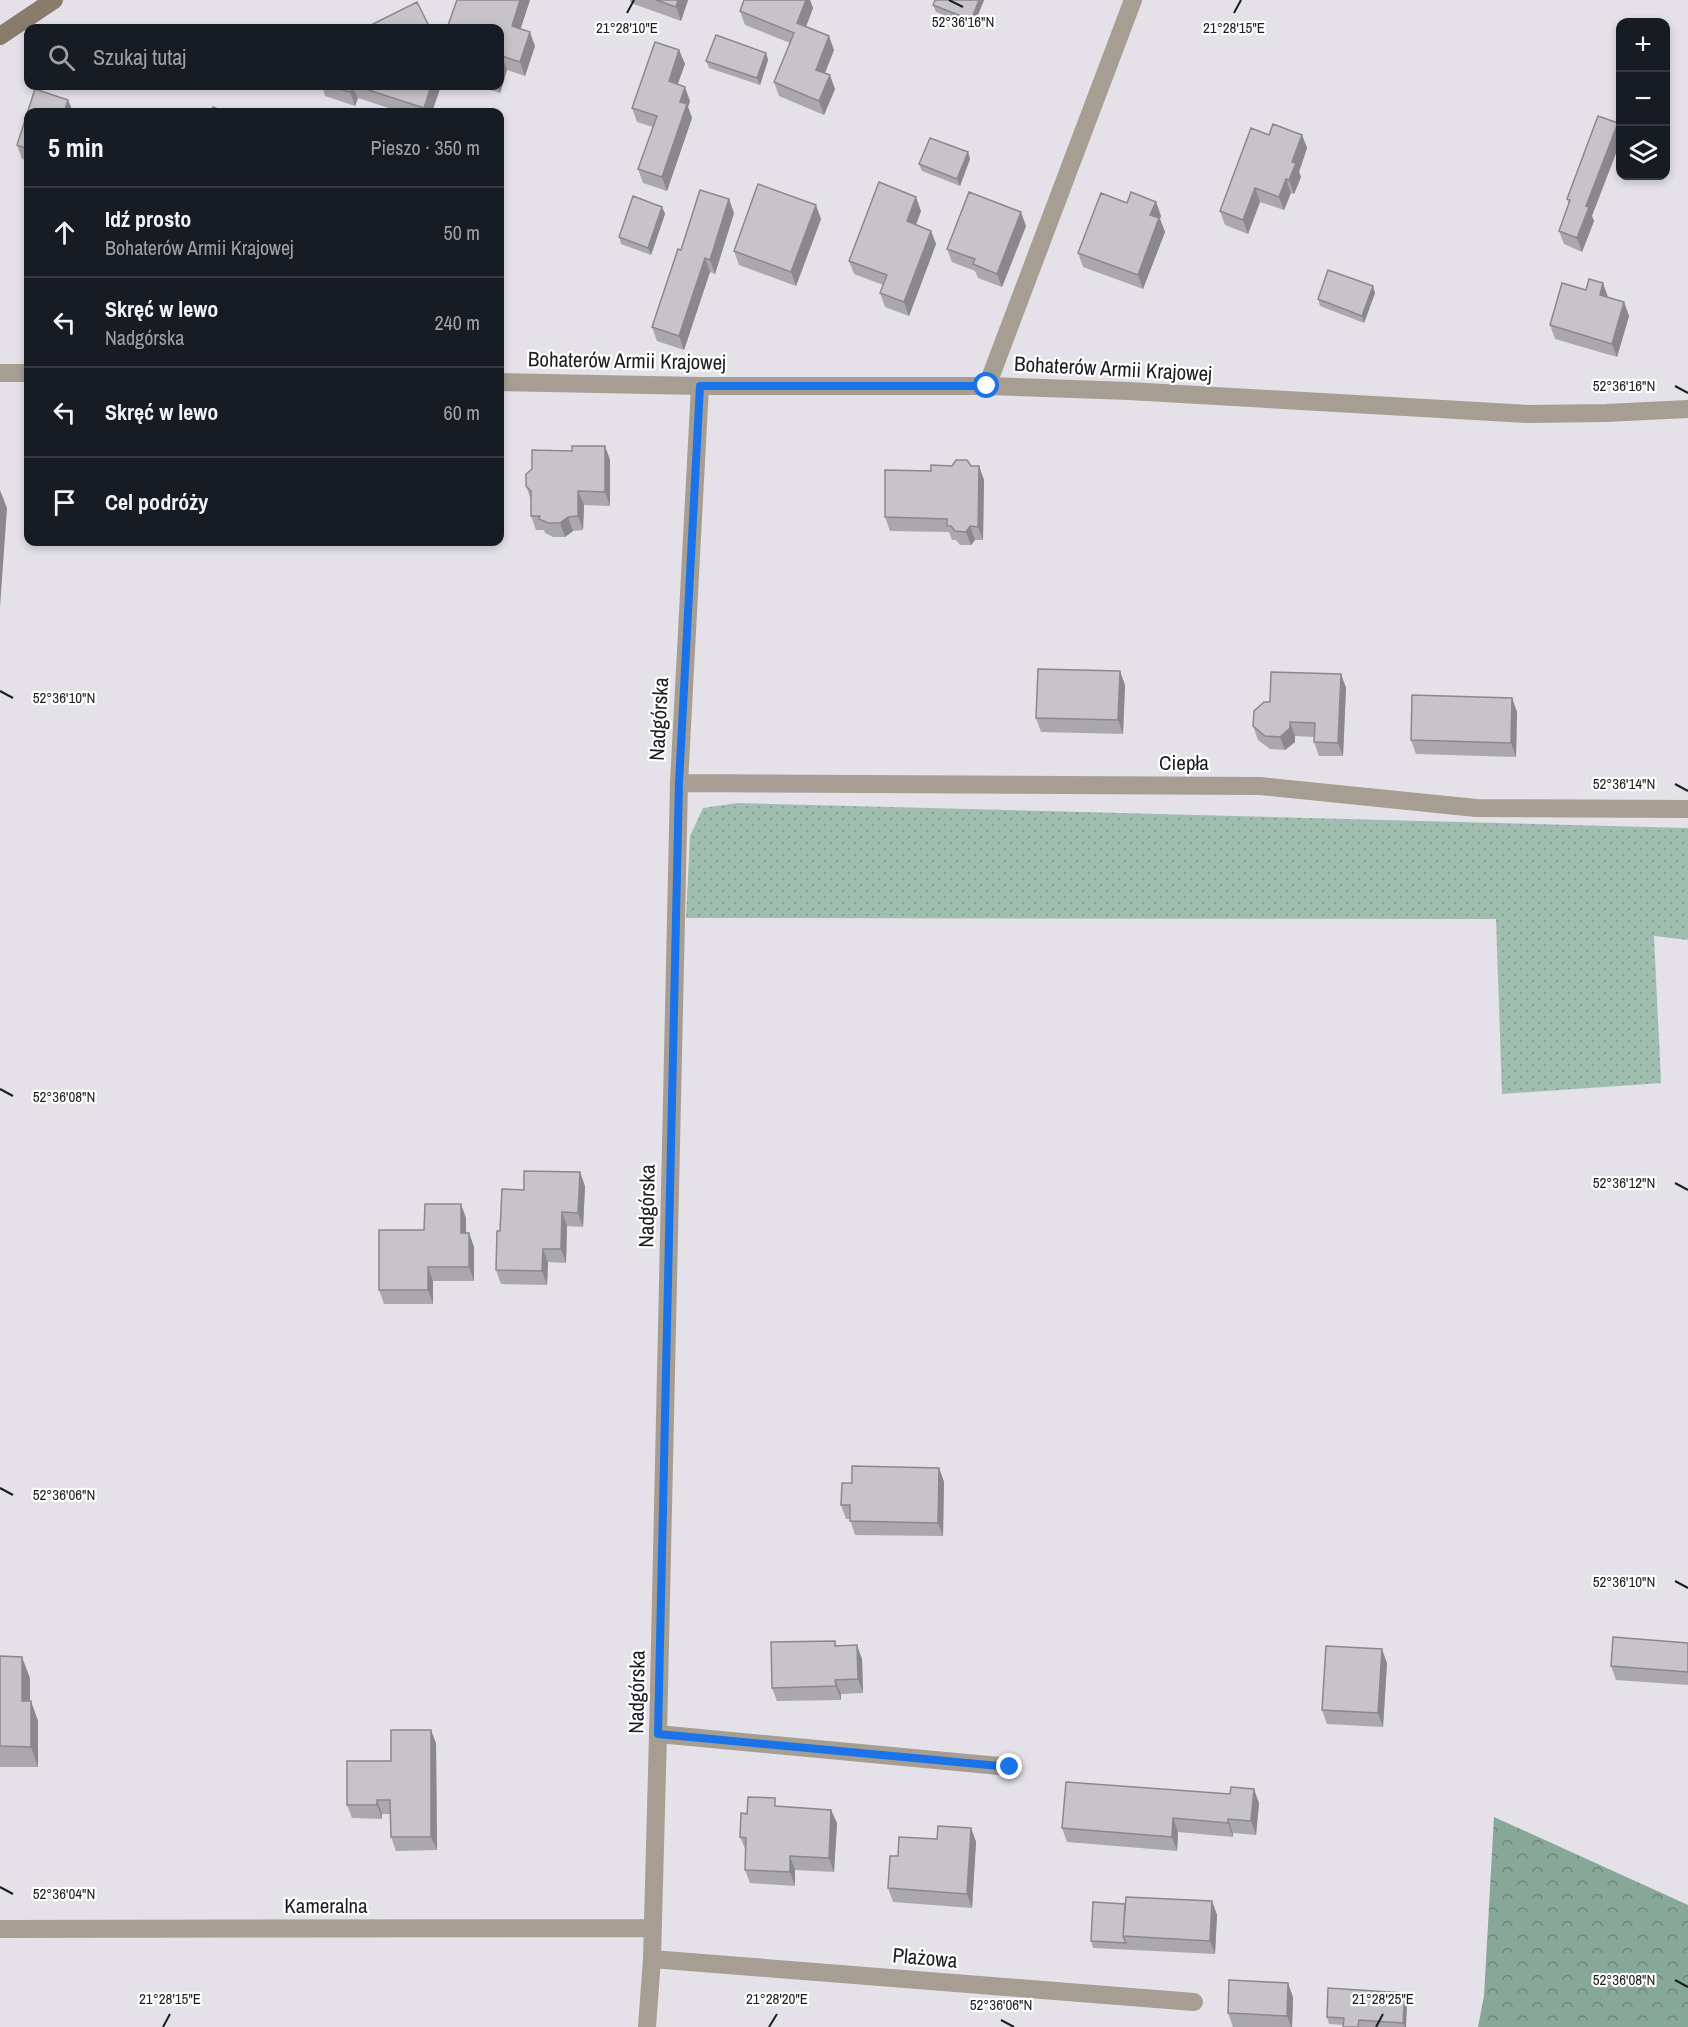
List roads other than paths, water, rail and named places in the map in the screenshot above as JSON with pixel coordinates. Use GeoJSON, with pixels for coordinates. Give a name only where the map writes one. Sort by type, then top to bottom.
{"type":"FeatureCollection","features":[{"type":"Feature","properties":{"kind":"street"},"geometry":{"type":"LineString","coordinates":[[0,36],[54,0]]}},
{"type":"Feature","properties":{"kind":"street"},"geometry":{"type":"LineString","coordinates":[[987,386],[1133,0]]}},
{"type":"Feature","properties":{"kind":"street"},"geometry":{"type":"LineString","coordinates":[[0,373],[24,374]]}},
{"type":"Feature","properties":{"kind":"street","name":"Bohaterów Armii Krajowej"},"geometry":{"type":"LineString","coordinates":[[504,382],[700,386],[987,386],[1141,392],[1527,414],[1688,409]]}},
{"type":"Feature","properties":{"kind":"street","name":"Nadgórska"},"geometry":{"type":"LineString","coordinates":[[647,2027],[652,1959],[658,1734],[679,783],[700,386]]}},
{"type":"Feature","properties":{"kind":"street","name":"Ciepła"},"geometry":{"type":"LineString","coordinates":[[679,783],[1260,786],[1476,808],[1688,808]]}},
{"type":"Feature","properties":{"kind":"street"},"geometry":{"type":"LineString","coordinates":[[658,1734],[1010,1767]]}},
{"type":"Feature","properties":{"kind":"street","name":"Kameralna"},"geometry":{"type":"LineString","coordinates":[[0,1929],[652,1928]]}},
{"type":"Feature","properties":{"kind":"street","name":"Plażowa"},"geometry":{"type":"LineString","coordinates":[[652,1959],[1194,2002]]}}]}
